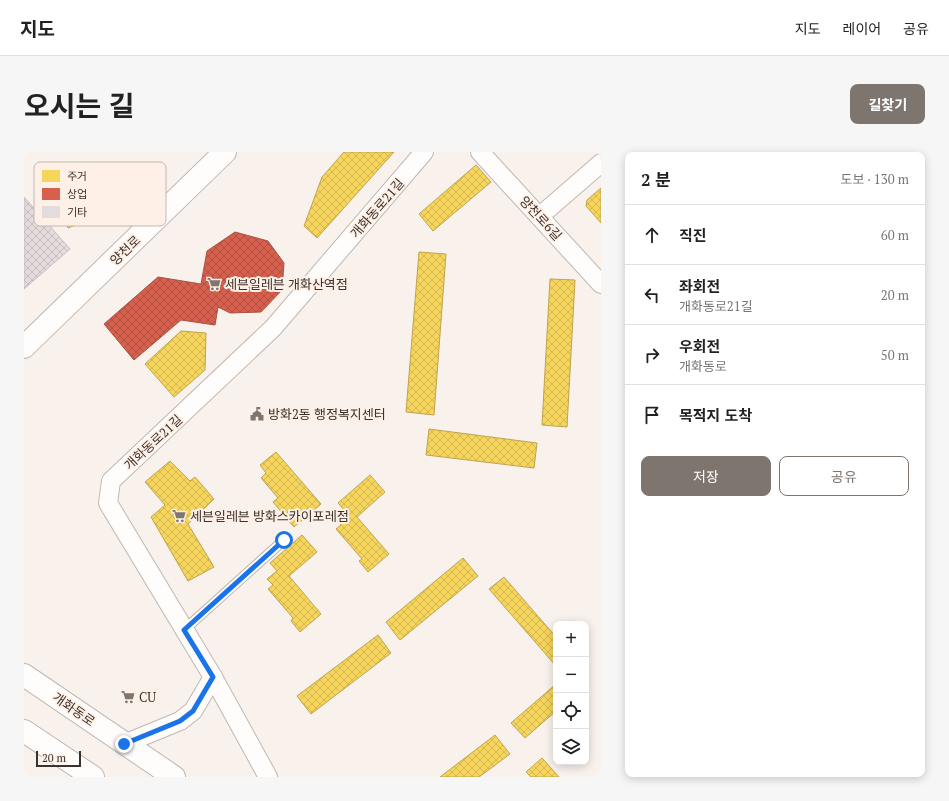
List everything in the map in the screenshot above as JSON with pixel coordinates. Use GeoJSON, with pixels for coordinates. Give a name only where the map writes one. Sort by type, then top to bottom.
{"type":"FeatureCollection","features":[{"type":"Feature","properties":{"kind":"main road","name":"양천로"},"geometry":{"type":"LineString","coordinates":[[166,209],[226,152]]}},
{"type":"Feature","properties":{"kind":"main road","name":"양천로"},"geometry":{"type":"LineString","coordinates":[[25,344],[149,226]]}},
{"type":"Feature","properties":{"kind":"main road","name":"개화동로"},"geometry":{"type":"LineString","coordinates":[[24,675],[174,777]]}},
{"type":"Feature","properties":{"kind":"main road"},"geometry":{"type":"LineString","coordinates":[[24,731],[74,771],[93,777]]}},
{"type":"Feature","properties":{"kind":"street","name":"개화동로21길"},"geometry":{"type":"LineString","coordinates":[[268,777],[213,677],[108,503],[111,481],[273,328],[424,152]]}},
{"type":"Feature","properties":{"kind":"street","name":"양천로6길"},"geometry":{"type":"LineString","coordinates":[[480,152],[601,284]]}},
{"type":"Feature","properties":{"kind":"street"},"geometry":{"type":"LineString","coordinates":[[540,216],[601,163]]}},
{"type":"Feature","properties":{"kind":"street"},"geometry":{"type":"LineString","coordinates":[[124,744],[180,721],[193,711],[213,677]]}},
{"type":"Feature","properties":{"kind":"lane"},"geometry":{"type":"LineString","coordinates":[[184,630],[284,540]]}},
{"type":"Feature","properties":{"kind":"building: 주거"},"geometry":{"type":"Polygon","coordinates":[[[344,152],[394,152],[317,238],[304,226],[322,177],[344,152]]]}},
{"type":"Feature","properties":{"kind":"building: 주거"},"geometry":{"type":"Polygon","coordinates":[[[476,165],[491,182],[433,231],[419,214],[476,165]]]}},
{"type":"Feature","properties":{"kind":"building: 주거"},"geometry":{"type":"Polygon","coordinates":[[[601,188],[601,223],[586,206],[587,200],[601,188]]]}},
{"type":"Feature","properties":{"kind":"building: 주거"},"geometry":{"type":"Polygon","coordinates":[[[419,252],[446,254],[434,415],[406,412],[419,252]]]}},
{"type":"Feature","properties":{"kind":"building: 주거"},"geometry":{"type":"Polygon","coordinates":[[[550,279],[575,280],[567,427],[542,425],[550,279]]]}},
{"type":"Feature","properties":{"kind":"building: 주거"},"geometry":{"type":"Polygon","coordinates":[[[181,331],[206,333],[205,370],[174,397],[145,364],[181,331]]]}},
{"type":"Feature","properties":{"kind":"building: 주거"},"geometry":{"type":"Polygon","coordinates":[[[429,429],[537,443],[534,468],[426,455],[429,429]]]}},
{"type":"Feature","properties":{"kind":"building: 주거"},"geometry":{"type":"Polygon","coordinates":[[[276,452],[321,504],[294,527],[273,502],[278,498],[261,478],[266,473],[260,465],[276,452]]]}},
{"type":"Feature","properties":{"kind":"building: 주거"},"geometry":{"type":"Polygon","coordinates":[[[170,461],[190,481],[195,477],[214,499],[188,524],[214,567],[188,581],[151,517],[165,505],[145,482],[170,461]]]}},
{"type":"Feature","properties":{"kind":"building: 주거"},"geometry":{"type":"Polygon","coordinates":[[[370,475],[385,492],[357,517],[389,554],[368,572],[359,561],[362,559],[336,529],[341,525],[336,519],[345,511],[338,503],[370,475]]]}},
{"type":"Feature","properties":{"kind":"building: 주거"},"geometry":{"type":"Polygon","coordinates":[[[302,535],[317,552],[289,576],[321,614],[300,632],[291,621],[293,618],[268,589],[273,585],[267,579],[277,571],[270,563],[302,535]]]}},
{"type":"Feature","properties":{"kind":"building: 주거"},"geometry":{"type":"Polygon","coordinates":[[[463,558],[478,576],[400,640],[386,622],[463,558]]]}},
{"type":"Feature","properties":{"kind":"building: 주거"},"geometry":{"type":"Polygon","coordinates":[[[504,577],[553,634],[553,663],[489,589],[504,577]]]}},
{"type":"Feature","properties":{"kind":"building: 주거"},"geometry":{"type":"Polygon","coordinates":[[[378,635],[391,653],[311,714],[297,696],[378,635]]]}},
{"type":"Feature","properties":{"kind":"building: 주거"},"geometry":{"type":"Polygon","coordinates":[[[553,687],[553,714],[525,738],[511,723],[553,687]]]}},
{"type":"Feature","properties":{"kind":"building: 주거"},"geometry":{"type":"Polygon","coordinates":[[[495,735],[510,754],[479,777],[440,777],[495,735]]]}},
{"type":"Feature","properties":{"kind":"building: 주거"},"geometry":{"type":"Polygon","coordinates":[[[542,758],[559,777],[531,777],[526,772],[542,758]]]}},
{"type":"Feature","properties":{"kind":"building: 상업"},"geometry":{"type":"Polygon","coordinates":[[[235,232],[268,241],[284,263],[282,290],[261,312],[230,313],[218,307],[215,325],[181,320],[134,360],[104,324],[158,277],[201,284],[207,251],[235,232]]]}},
{"type":"Feature","properties":{"kind":"building: 기타"},"geometry":{"type":"Polygon","coordinates":[[[24,197],[34,208],[34,226],[50,226],[70,249],[24,289],[24,197]]]}},
{"type":"Feature","properties":{"kind":"place","name":"세븐일레븐 개화산역점"},"geometry":{"type":"Point","coordinates":[214,284]}},
{"type":"Feature","properties":{"kind":"place","name":"방화2동 행정복지센터"},"geometry":{"type":"Point","coordinates":[257,414]}},
{"type":"Feature","properties":{"kind":"place","name":"세븐일레븐 방화스카이포레점"},"geometry":{"type":"Point","coordinates":[179,516]}},
{"type":"Feature","properties":{"kind":"place","name":"CU"},"geometry":{"type":"Point","coordinates":[128,697]}},
{"type":"Feature","properties":{"kind":"route"},"geometry":{"type":"LineString","coordinates":[[124,744],[180,721],[193,711],[213,677],[184,630],[284,540]]}}]}
